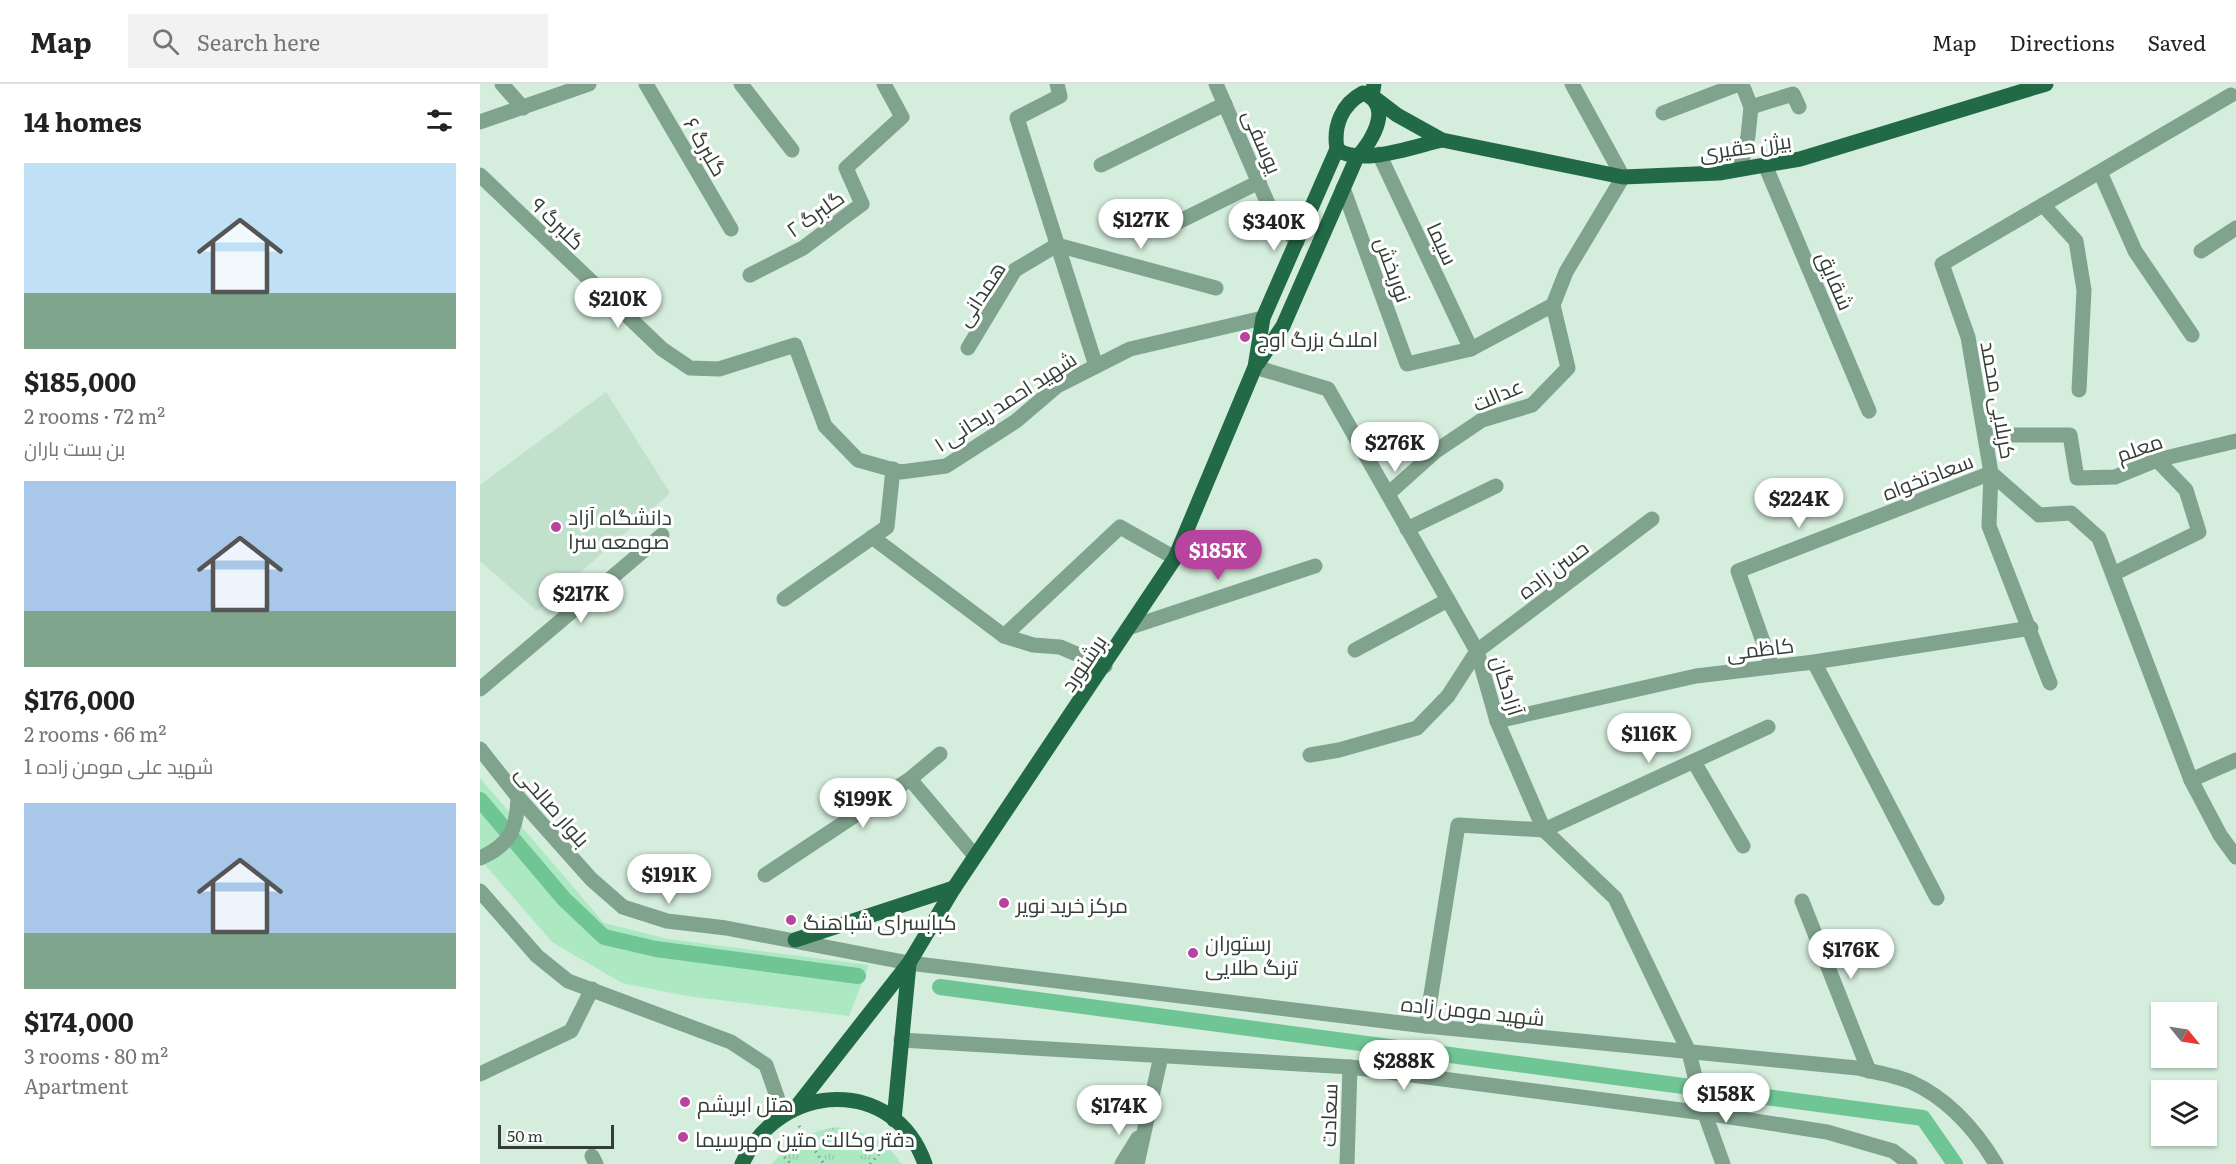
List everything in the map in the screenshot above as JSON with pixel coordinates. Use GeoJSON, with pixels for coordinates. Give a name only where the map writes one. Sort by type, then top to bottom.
{"type":"FeatureCollection","features":[{"type":"Feature","properties":{"kind":"main road","name":"بیژن حقیری"},"geometry":{"type":"LineString","coordinates":[[1442,140],[1623,177],[1719,173],[1800,159],[2045,84]]}},
{"type":"Feature","properties":{"kind":"main road"},"geometry":{"type":"LineString","coordinates":[[1255,367],[1263,318],[1337,149],[1335,137],[1338,124],[1354,91],[1363,93],[1373,90]]}},
{"type":"Feature","properties":{"kind":"main road"},"geometry":{"type":"LineString","coordinates":[[1373,90],[1397,115],[1442,140]]}},
{"type":"Feature","properties":{"kind":"main road"},"geometry":{"type":"LineString","coordinates":[[1255,367],[1283,326],[1357,157],[1368,146],[1375,132],[1379,116],[1373,90]]}},
{"type":"Feature","properties":{"kind":"main road"},"geometry":{"type":"LineString","coordinates":[[1337,149],[1346,156],[1357,157],[1442,140]]}},
{"type":"Feature","properties":{"kind":"main road","name":"برشنورد"},"geometry":{"type":"LineString","coordinates":[[742,1164],[761,1132],[790,1110],[909,963],[975,856],[1131,627],[1175,558],[1255,367]]}},
{"type":"Feature","properties":{"kind":"main road"},"geometry":{"type":"LineString","coordinates":[[795,940],[954,888]]}},
{"type":"Feature","properties":{"kind":"main road","name":"برشنورد"},"geometry":{"type":"LineString","coordinates":[[898,1124],[901,1040],[909,963]]}},
{"type":"Feature","properties":{"kind":"main road"},"geometry":{"type":"LineString","coordinates":[[790,1110],[817,1100],[857,1102],[898,1124],[914,1141],[925,1164]]}},
{"type":"Feature","properties":{"kind":"street"},"geometry":{"type":"LineString","coordinates":[[502,84],[523,108]]}},
{"type":"Feature","properties":{"kind":"street"},"geometry":{"type":"LineString","coordinates":[[480,122],[590,84]]}},
{"type":"Feature","properties":{"kind":"street","name":"گلبرگ ۶"},"geometry":{"type":"LineString","coordinates":[[646,84],[731,229]]}},
{"type":"Feature","properties":{"kind":"street"},"geometry":{"type":"LineString","coordinates":[[741,84],[792,150]]}},
{"type":"Feature","properties":{"kind":"street","name":"گلبرگ ۲"},"geometry":{"type":"LineString","coordinates":[[750,275],[803,248],[862,204],[846,168],[902,117],[884,84]]}},
{"type":"Feature","properties":{"kind":"street"},"geometry":{"type":"LineString","coordinates":[[1057,84],[1060,96],[1017,118],[1096,366]]}},
{"type":"Feature","properties":{"kind":"street","name":"یوسفی"},"geometry":{"type":"LineString","coordinates":[[1216,84],[1272,213],[1297,242]]}},
{"type":"Feature","properties":{"kind":"street"},"geometry":{"type":"LineString","coordinates":[[1471,349],[1554,305],[1566,272],[1623,177],[1572,84]]}},
{"type":"Feature","properties":{"kind":"street"},"geometry":{"type":"LineString","coordinates":[[1663,112],[1741,84],[1751,108],[1748,136],[1740,169]]}},
{"type":"Feature","properties":{"kind":"street","name":"کربلایی محمد"},"geometry":{"type":"LineString","coordinates":[[2229,93],[2100,172],[1942,264],[1968,338],[1991,473],[2039,515],[2071,513],[2099,538],[2191,780],[2220,835],[2236,857]]}},
{"type":"Feature","properties":{"kind":"street"},"geometry":{"type":"LineString","coordinates":[[1751,108],[1796,100]]}},
{"type":"Feature","properties":{"kind":"street"},"geometry":{"type":"LineString","coordinates":[[1101,165],[1225,104]]}},
{"type":"Feature","properties":{"kind":"street","name":"سیما"},"geometry":{"type":"LineString","coordinates":[[1379,154],[1471,349]]}},
{"type":"Feature","properties":{"kind":"street","name":"شقایق"},"geometry":{"type":"LineString","coordinates":[[1766,165],[1869,411]]}},
{"type":"Feature","properties":{"kind":"street"},"geometry":{"type":"LineString","coordinates":[[2100,172],[2135,251],[2192,335]]}},
{"type":"Feature","properties":{"kind":"street","name":"گلبرگ ۹"},"geometry":{"type":"LineString","coordinates":[[480,175],[662,349],[690,368],[719,369],[795,345]]}},
{"type":"Feature","properties":{"kind":"street"},"geometry":{"type":"LineString","coordinates":[[1167,227],[1259,182]]}},
{"type":"Feature","properties":{"kind":"street","name":"نوربخش"},"geometry":{"type":"LineString","coordinates":[[1343,188],[1407,364],[1471,349]]}},
{"type":"Feature","properties":{"kind":"street"},"geometry":{"type":"LineString","coordinates":[[2043,205],[2076,241],[2084,290],[2079,390]]}},
{"type":"Feature","properties":{"kind":"street"},"geometry":{"type":"LineString","coordinates":[[2201,251],[2236,228]]}},
{"type":"Feature","properties":{"kind":"street"},"geometry":{"type":"LineString","coordinates":[[1057,245],[1216,288]]}},
{"type":"Feature","properties":{"kind":"street","name":"همدانی"},"geometry":{"type":"LineString","coordinates":[[968,348],[1015,270],[1057,245]]}},
{"type":"Feature","properties":{"kind":"street","name":"عدالت"},"geometry":{"type":"LineString","coordinates":[[1388,494],[1436,451],[1482,420],[1532,405],[1568,368],[1554,305]]}},
{"type":"Feature","properties":{"kind":"street","name":"شهید احمد ریحانی ۱"},"geometry":{"type":"LineString","coordinates":[[795,345],[825,426],[858,460],[901,472],[946,466],[1016,422],[1057,386],[1130,349],[1263,318]]}},
{"type":"Feature","properties":{"kind":"street","name":"آزادگان"},"geometry":{"type":"LineString","coordinates":[[1255,367],[1328,389],[1477,651],[1497,721],[1544,830],[1615,898],[1689,1052],[1704,1113],[1723,1164]]}},
{"type":"Feature","properties":{"kind":"street","name":"معلم"},"geometry":{"type":"LineString","coordinates":[[1985,435],[2070,435],[2077,478],[2115,477],[2157,460],[2236,441]]}},
{"type":"Feature","properties":{"kind":"street"},"geometry":{"type":"LineString","coordinates":[[2113,574],[2199,532],[2186,490],[2157,460]]}},
{"type":"Feature","properties":{"kind":"street"},"geometry":{"type":"LineString","coordinates":[[784,599],[887,527],[893,470]]}},
{"type":"Feature","properties":{"kind":"street"},"geometry":{"type":"LineString","coordinates":[[1991,473],[1989,526],[2031,628],[2050,683]]}},
{"type":"Feature","properties":{"kind":"street","name":"سعادتخواه"},"geometry":{"type":"LineString","coordinates":[[1772,667],[1738,571],[1991,473]]}},
{"type":"Feature","properties":{"kind":"street"},"geometry":{"type":"LineString","coordinates":[[1407,529],[1496,486]]}},
{"type":"Feature","properties":{"kind":"street","name":"حسن زاده"},"geometry":{"type":"LineString","coordinates":[[1477,651],[1652,519]]}},
{"type":"Feature","properties":{"kind":"street"},"geometry":{"type":"LineString","coordinates":[[1004,636],[1120,527],[1175,558]]}},
{"type":"Feature","properties":{"kind":"street"},"geometry":{"type":"LineString","coordinates":[[480,689],[662,535]]}},
{"type":"Feature","properties":{"kind":"street"},"geometry":{"type":"LineString","coordinates":[[872,537],[1004,636],[1034,645],[1060,647],[1105,666]]}},
{"type":"Feature","properties":{"kind":"street"},"geometry":{"type":"LineString","coordinates":[[1131,627],[1315,566]]}},
{"type":"Feature","properties":{"kind":"street"},"geometry":{"type":"LineString","coordinates":[[1355,650],[1448,600]]}},
{"type":"Feature","properties":{"kind":"street","name":"کاظمی"},"geometry":{"type":"LineString","coordinates":[[1497,721],[1696,676],[1814,662],[2031,628]]}},
{"type":"Feature","properties":{"kind":"street"},"geometry":{"type":"LineString","coordinates":[[1310,755],[1340,750],[1417,728],[1448,696],[1477,651]]}},
{"type":"Feature","properties":{"kind":"street"},"geometry":{"type":"LineString","coordinates":[[1814,662],[1937,898]]}},
{"type":"Feature","properties":{"kind":"street"},"geometry":{"type":"LineString","coordinates":[[1426,1026],[1458,825],[1544,830],[1768,727]]}},
{"type":"Feature","properties":{"kind":"street","name":"بلوار صالحی"},"geometry":{"type":"LineString","coordinates":[[480,749],[518,797],[591,879],[623,907],[667,921],[795,940],[909,963]]}},
{"type":"Feature","properties":{"kind":"street"},"geometry":{"type":"LineString","coordinates":[[765,875],[910,778],[940,754]]}},
{"type":"Feature","properties":{"kind":"street"},"geometry":{"type":"LineString","coordinates":[[2191,780],[2236,760]]}},
{"type":"Feature","properties":{"kind":"street"},"geometry":{"type":"LineString","coordinates":[[1694,762],[1743,846]]}},
{"type":"Feature","properties":{"kind":"street"},"geometry":{"type":"LineString","coordinates":[[910,778],[975,856]]}},
{"type":"Feature","properties":{"kind":"street"},"geometry":{"type":"LineString","coordinates":[[480,858],[499,850],[517,823],[518,797]]}},
{"type":"Feature","properties":{"kind":"street"},"geometry":{"type":"LineString","coordinates":[[480,891],[537,956],[568,981],[731,1042],[766,1065],[790,1110]]}},
{"type":"Feature","properties":{"kind":"street"},"geometry":{"type":"LineString","coordinates":[[1802,901],[1869,1071]]}},
{"type":"Feature","properties":{"kind":"street","name":"شهید مومن زاده"},"geometry":{"type":"LineString","coordinates":[[909,963],[1426,1026],[1869,1071],[1910,1081],[1950,1104],[1981,1140],[1996,1164]]}},
{"type":"Feature","properties":{"kind":"street"},"geometry":{"type":"LineString","coordinates":[[480,1074],[571,1031],[592,989]]}},
{"type":"Feature","properties":{"kind":"street"},"geometry":{"type":"LineString","coordinates":[[901,1040],[1350,1067],[1704,1113],[1827,1132],[1893,1151],[1910,1164]]}},
{"type":"Feature","properties":{"kind":"street"},"geometry":{"type":"LineString","coordinates":[[1137,1164],[1161,1056]]}},
{"type":"Feature","properties":{"kind":"street","name":"سعادت"},"geometry":{"type":"LineString","coordinates":[[1347,1164],[1350,1067]]}},
{"type":"Feature","properties":{"kind":"street"},"geometry":{"type":"LineString","coordinates":[[1122,1164],[1145,1125]]}},
{"type":"Feature","properties":{"kind":"path"},"geometry":{"type":"LineString","coordinates":[[790,1110],[824,1164]]}},
{"type":"Feature","properties":{"kind":"path"},"geometry":{"type":"LineString","coordinates":[[870,1164],[898,1124]]}},
{"type":"Feature","properties":{"kind":"path"},"geometry":{"type":"LineString","coordinates":[[761,1132],[791,1164]]}},
{"type":"Feature","properties":{"kind":"shaded area","name":"دانشگاه آزاد صومعه سرا"},"geometry":{"type":"Polygon","coordinates":[[[606,392],[670,493],[537,611],[480,561],[480,485],[606,392]]]}},
{"type":"Feature","properties":{"kind":"green space"},"geometry":{"type":"Polygon","coordinates":[[[480,778],[604,923],[668,939],[869,965],[849,1016],[687,996],[622,983],[552,942],[480,859],[480,778]]]}},
{"type":"Feature","properties":{"kind":"green space"},"geometry":{"type":"Polygon","coordinates":[[[837,1127],[874,1138],[889,1149],[901,1164],[772,1164],[800,1138],[837,1127]]]}},
{"type":"Feature","properties":{"kind":"waterway"},"geometry":{"type":"LineString","coordinates":[[480,800],[564,899],[604,937],[656,949],[858,976]]}},
{"type":"Feature","properties":{"kind":"waterway"},"geometry":{"type":"LineString","coordinates":[[940,987],[1923,1118],[1955,1164]]}},
{"type":"Feature","properties":{"kind":"place","name":"املاک بزرگ اوج"},"geometry":{"type":"Point","coordinates":[1245,337]}},
{"type":"Feature","properties":{"kind":"place","name":"دانشگاه آزاد صومعه سرا"},"geometry":{"type":"Point","coordinates":[556,527]}},
{"type":"Feature","properties":{"kind":"place","name":"مرکز خرید نویر"},"geometry":{"type":"Point","coordinates":[1004,903]}},
{"type":"Feature","properties":{"kind":"place","name":"کبابسرای شباهنگ"},"geometry":{"type":"Point","coordinates":[791,920]}},
{"type":"Feature","properties":{"kind":"place","name":"رستوران ترنگ طلایی"},"geometry":{"type":"Point","coordinates":[1193,953]}},
{"type":"Feature","properties":{"kind":"place","name":"هتل ابریشم"},"geometry":{"type":"Point","coordinates":[685,1102]}},
{"type":"Feature","properties":{"kind":"place","name":"دفتر وکالت متین مهرسیما"},"geometry":{"type":"Point","coordinates":[683,1137]}}]}
